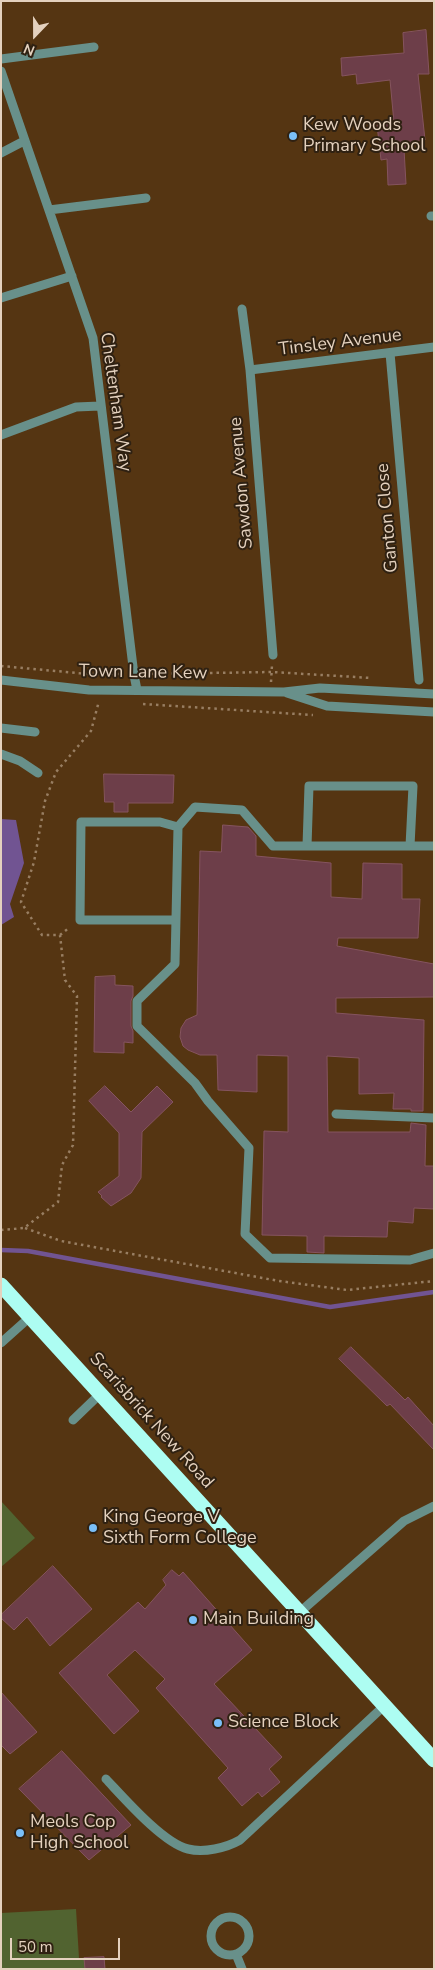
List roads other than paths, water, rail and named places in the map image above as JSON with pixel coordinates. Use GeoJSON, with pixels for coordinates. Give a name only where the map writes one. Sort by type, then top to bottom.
{"type":"FeatureCollection","features":[{"type":"Feature","properties":{"kind":"highway","name":"Scarisbrick New Road"},"geometry":{"type":"LineString","coordinates":[[1,1285],[434,1760]]}},
{"type":"Feature","properties":{"kind":"street"},"geometry":{"type":"LineString","coordinates":[[1,59],[94,47]]}},
{"type":"Feature","properties":{"kind":"street","name":"Cheltenham Way"},"geometry":{"type":"LineString","coordinates":[[1,71],[92,338],[137,690]]}},
{"type":"Feature","properties":{"kind":"street"},"geometry":{"type":"LineString","coordinates":[[1,153],[24,141]]}},
{"type":"Feature","properties":{"kind":"street"},"geometry":{"type":"LineString","coordinates":[[49,210],[146,198]]}},
{"type":"Feature","properties":{"kind":"street"},"geometry":{"type":"LineString","coordinates":[[1,298],[72,276]]}},
{"type":"Feature","properties":{"kind":"street","name":"Sawdon Avenue"},"geometry":{"type":"LineString","coordinates":[[242,309],[250,370],[273,655]]}},
{"type":"Feature","properties":{"kind":"street","name":"Tinsley Avenue"},"geometry":{"type":"LineString","coordinates":[[250,370],[434,347]]}},
{"type":"Feature","properties":{"kind":"street","name":"Ganton Close"},"geometry":{"type":"LineString","coordinates":[[390,353],[419,680]]}},
{"type":"Feature","properties":{"kind":"street"},"geometry":{"type":"LineString","coordinates":[[1,435],[76,407],[100,406]]}},
{"type":"Feature","properties":{"kind":"street","name":"Town Lane Kew"},"geometry":{"type":"LineString","coordinates":[[1,680],[89,690],[284,692],[320,688],[434,694]]}},
{"type":"Feature","properties":{"kind":"street","name":"Town Lane Kew"},"geometry":{"type":"LineString","coordinates":[[284,692],[327,706],[434,712]]}},
{"type":"Feature","properties":{"kind":"street"},"geometry":{"type":"LineString","coordinates":[[1,728],[35,732]]}},
{"type":"Feature","properties":{"kind":"street"},"geometry":{"type":"LineString","coordinates":[[1,754],[20,761],[38,773]]}},
{"type":"Feature","properties":{"kind":"street"},"geometry":{"type":"LineString","coordinates":[[307,846],[309,786],[413,786],[410,846]]}},
{"type":"Feature","properties":{"kind":"street"},"geometry":{"type":"LineString","coordinates":[[434,846],[273,846],[242,810],[195,807],[178,827],[175,964],[137,1001],[136,1026],[196,1083],[208,1101],[249,1148],[245,1234],[270,1258],[410,1260],[434,1253]]}},
{"type":"Feature","properties":{"kind":"street"},"geometry":{"type":"LineString","coordinates":[[176,920],[80,920],[81,822],[160,822],[178,827]]}},
{"type":"Feature","properties":{"kind":"street"},"geometry":{"type":"LineString","coordinates":[[336,1114],[434,1118]]}},
{"type":"Feature","properties":{"kind":"street"},"geometry":{"type":"LineString","coordinates":[[1,1343],[30,1317]]}},
{"type":"Feature","properties":{"kind":"street"},"geometry":{"type":"LineString","coordinates":[[73,1420],[100,1394]]}},
{"type":"Feature","properties":{"kind":"street"},"geometry":{"type":"LineString","coordinates":[[300,1612],[404,1521],[434,1506]]}},
{"type":"Feature","properties":{"kind":"street"},"geometry":{"type":"LineString","coordinates":[[106,1778],[149,1822],[167,1837],[186,1849],[200,1851],[231,1845],[247,1833],[384,1706]]}},
{"type":"Feature","properties":{"kind":"street"},"geometry":{"type":"LineString","coordinates":[[233,1916],[244,1922],[249,1934],[246,1946],[236,1954],[224,1954],[218,1951],[211,1941],[210,1934],[215,1923],[226,1917],[233,1916]]}},
{"type":"Feature","properties":{"kind":"street"},"geometry":{"type":"LineString","coordinates":[[236,1954],[242,1969]]}},
{"type":"Feature","properties":{"kind":"waterway"},"geometry":{"type":"LineString","coordinates":[[1,1250],[28,1251],[330,1307],[434,1292]]}},
{"type":"Feature","properties":{"kind":"place","name":"Kew Woods Primary School"},"geometry":{"type":"Point","coordinates":[293,136]}},
{"type":"Feature","properties":{"kind":"place","name":"King George V Sixth Form College"},"geometry":{"type":"Point","coordinates":[93,1528]}},
{"type":"Feature","properties":{"kind":"place","name":"Main Building"},"geometry":{"type":"Point","coordinates":[193,1620]}},
{"type":"Feature","properties":{"kind":"place","name":"Science Block"},"geometry":{"type":"Point","coordinates":[218,1723]}},
{"type":"Feature","properties":{"kind":"place","name":"Meols Cop High School"},"geometry":{"type":"Point","coordinates":[20,1833]}}]}
